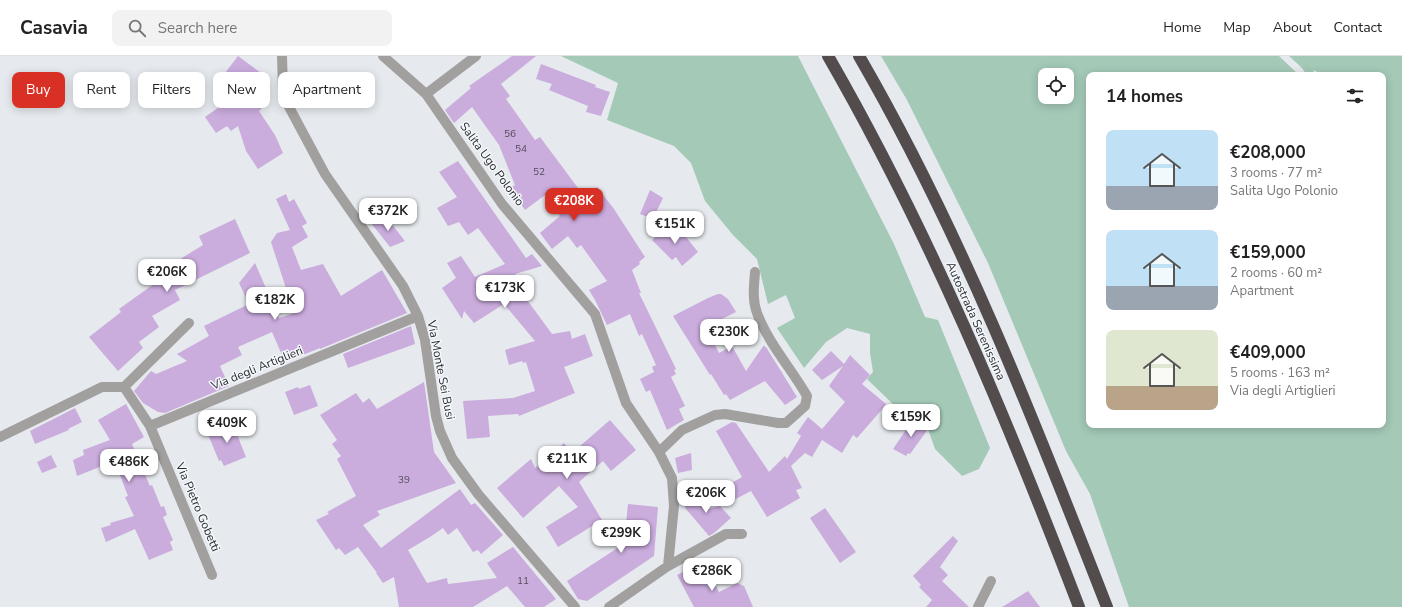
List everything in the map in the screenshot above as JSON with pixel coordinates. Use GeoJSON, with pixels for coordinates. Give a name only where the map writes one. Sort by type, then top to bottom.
{"type":"FeatureCollection","features":[{"type":"Feature","properties":{"kind":"highway","name":"Autostrada Serenissima"},"geometry":{"type":"LineString","coordinates":[[828,56],[898,186],[948,291],[1039,502],[1079,607]]}},
{"type":"Feature","properties":{"kind":"highway","name":"Autostrada Serenissima"},"geometry":{"type":"LineString","coordinates":[[859,56],[922,175],[972,280],[1017,382],[1107,607]]}},
{"type":"Feature","properties":{"kind":"street","name":"Via Monte Sei Busi"},"geometry":{"type":"LineString","coordinates":[[282,56],[283,89],[288,105],[325,174],[403,286],[418,316],[425,340],[436,416],[440,431],[452,458],[478,494],[575,607]]}},
{"type":"Feature","properties":{"kind":"street","name":"Salita Ugo Polonio"},"geometry":{"type":"LineString","coordinates":[[383,56],[426,94],[502,204],[595,314],[626,403],[659,452],[672,478],[674,506],[668,566]]}},
{"type":"Feature","properties":{"kind":"street"},"geometry":{"type":"LineString","coordinates":[[426,94],[476,56]]}},
{"type":"Feature","properties":{"kind":"street"},"geometry":{"type":"LineString","coordinates":[[659,452],[682,430],[715,415],[725,414],[778,424],[786,423],[805,406],[808,396],[772,342],[757,312],[754,297],[755,272]]}},
{"type":"Feature","properties":{"kind":"street","name":"Via degli Artiglieri"},"geometry":{"type":"LineString","coordinates":[[150,426],[418,316]]}},
{"type":"Feature","properties":{"kind":"street"},"geometry":{"type":"LineString","coordinates":[[0,437],[102,387],[124,387],[189,323]]}},
{"type":"Feature","properties":{"kind":"street"},"geometry":{"type":"LineString","coordinates":[[124,387],[150,426]]}},
{"type":"Feature","properties":{"kind":"street","name":"Via Pietro Gobetti"},"geometry":{"type":"LineString","coordinates":[[150,426],[212,576]]}},
{"type":"Feature","properties":{"kind":"street"},"geometry":{"type":"LineString","coordinates":[[609,607],[668,566],[726,534],[742,534]]}},
{"type":"Feature","properties":{"kind":"street"},"geometry":{"type":"LineString","coordinates":[[978,607],[991,581]]}},
{"type":"Feature","properties":{"kind":"green space"},"geometry":{"type":"Polygon","coordinates":[[[561,56],[798,56],[894,244],[925,317],[938,320],[990,448],[979,469],[962,476],[935,449],[928,429],[896,407],[867,379],[873,372],[870,353],[870,334],[847,328],[826,342],[804,368],[777,328],[795,318],[786,295],[768,304],[757,259],[733,235],[705,201],[691,163],[674,146],[607,120],[618,83],[561,56]]]}},
{"type":"Feature","properties":{"kind":"green space"},"geometry":{"type":"Polygon","coordinates":[[[881,56],[1279,56],[1296,72],[1086,72],[1086,428],[1386,428],[1386,72],[1318,72],[1313,70],[1314,72],[1305,72],[1289,56],[1402,56],[1402,607],[1129,607],[1090,494],[1066,451],[988,263],[907,100],[881,56]]]}},
{"type":"Feature","properties":{"kind":"building"},"geometry":{"type":"Polygon","coordinates":[[[238,56],[260,72],[226,72],[238,56]]]}},
{"type":"Feature","properties":{"kind":"building"},"geometry":{"type":"Polygon","coordinates":[[[512,56],[536,56],[501,84],[510,96],[506,99],[535,140],[540,137],[584,196],[597,187],[614,209],[645,257],[639,262],[640,264],[632,270],[641,293],[639,293],[676,369],[674,370],[676,374],[671,377],[685,406],[679,409],[684,420],[667,430],[650,390],[646,392],[640,379],[654,372],[652,367],[656,365],[642,334],[639,336],[630,314],[607,325],[589,290],[607,281],[581,245],[577,248],[568,236],[552,249],[540,233],[560,216],[545,195],[525,210],[510,188],[515,185],[499,145],[472,107],[454,123],[445,110],[471,88],[469,86],[512,56]]]}},
{"type":"Feature","properties":{"kind":"building"},"geometry":{"type":"Polygon","coordinates":[[[541,64],[596,85],[595,87],[610,92],[601,116],[586,112],[588,106],[549,90],[552,84],[536,79],[541,64]]]}},
{"type":"Feature","properties":{"kind":"building"},"geometry":{"type":"Polygon","coordinates":[[[218,108],[262,108],[259,111],[275,135],[283,153],[258,169],[246,151],[238,126],[231,131],[227,126],[216,133],[205,117],[218,108]]]}},
{"type":"Feature","properties":{"kind":"building"},"geometry":{"type":"Polygon","coordinates":[[[458,161],[526,258],[532,254],[542,266],[515,274],[528,288],[522,293],[552,334],[570,331],[572,339],[585,334],[593,356],[564,367],[575,393],[519,416],[518,414],[488,416],[490,437],[467,439],[463,401],[513,398],[535,391],[526,362],[523,363],[522,361],[509,365],[505,350],[535,341],[504,304],[474,323],[464,311],[462,319],[442,288],[456,278],[447,263],[461,256],[475,277],[505,264],[478,228],[468,235],[459,222],[448,226],[437,208],[457,197],[439,172],[458,161]]]}},
{"type":"Feature","properties":{"kind":"building"},"geometry":{"type":"Polygon","coordinates":[[[650,190],[663,198],[653,219],[640,214],[650,190]]]}},
{"type":"Feature","properties":{"kind":"building"},"geometry":{"type":"Polygon","coordinates":[[[286,194],[289,202],[294,199],[307,223],[302,226],[308,237],[292,247],[301,270],[323,264],[341,296],[382,270],[407,313],[285,362],[272,332],[238,347],[242,355],[220,366],[229,386],[165,413],[158,412],[143,403],[134,391],[151,371],[156,374],[187,361],[177,354],[209,336],[204,326],[249,304],[239,283],[255,263],[279,318],[294,313],[271,242],[277,233],[290,230],[276,199],[286,194]]]}},
{"type":"Feature","properties":{"kind":"building"},"geometry":{"type":"Polygon","coordinates":[[[387,218],[405,241],[390,247],[371,223],[387,218]]]}},
{"type":"Feature","properties":{"kind":"building"},"geometry":{"type":"Polygon","coordinates":[[[235,219],[250,253],[175,290],[180,300],[152,316],[159,327],[139,342],[143,348],[118,371],[89,337],[121,312],[119,309],[165,276],[159,267],[175,259],[177,261],[203,245],[199,236],[235,219]]]}},
{"type":"Feature","properties":{"kind":"building"},"geometry":{"type":"Polygon","coordinates":[[[671,223],[686,237],[698,252],[682,266],[676,257],[672,260],[652,240],[671,223]]]}},
{"type":"Feature","properties":{"kind":"building"},"geometry":{"type":"Polygon","coordinates":[[[718,294],[721,294],[728,299],[736,312],[706,327],[719,353],[732,346],[746,371],[764,345],[797,397],[785,405],[765,381],[730,400],[726,394],[724,395],[673,316],[718,294]]]}},
{"type":"Feature","properties":{"kind":"building"},"geometry":{"type":"Polygon","coordinates":[[[411,326],[415,344],[348,368],[343,354],[411,326]]]}},
{"type":"Feature","properties":{"kind":"building"},"geometry":{"type":"Polygon","coordinates":[[[831,351],[844,364],[850,355],[870,375],[862,384],[886,404],[885,406],[857,438],[853,435],[842,453],[822,440],[812,457],[805,453],[791,466],[802,488],[796,490],[800,498],[767,517],[751,491],[730,502],[723,488],[742,477],[716,431],[732,422],[736,423],[769,472],[785,456],[787,459],[801,436],[797,433],[808,417],[822,429],[845,402],[829,386],[843,366],[822,380],[812,370],[831,351]]]}},
{"type":"Feature","properties":{"kind":"building"},"geometry":{"type":"Polygon","coordinates":[[[424,382],[434,452],[456,483],[377,511],[380,515],[363,525],[381,548],[460,489],[471,505],[475,503],[503,535],[481,554],[478,550],[473,552],[457,528],[448,535],[443,528],[408,550],[427,583],[447,578],[448,584],[497,578],[487,563],[513,547],[556,599],[544,607],[525,607],[507,586],[473,607],[399,607],[394,577],[383,583],[358,547],[345,555],[339,548],[336,550],[316,520],[329,514],[327,512],[356,496],[337,459],[341,456],[332,444],[337,440],[320,415],[356,393],[363,403],[369,398],[377,409],[424,382]]]}},
{"type":"Feature","properties":{"kind":"building"},"geometry":{"type":"Polygon","coordinates":[[[310,385],[318,406],[294,415],[285,392],[298,387],[299,389],[310,385]]]}},
{"type":"Feature","properties":{"kind":"building"},"geometry":{"type":"Polygon","coordinates":[[[126,404],[144,437],[132,444],[150,486],[152,485],[161,507],[164,506],[167,515],[163,517],[173,540],[170,542],[173,550],[149,560],[135,529],[106,542],[101,528],[111,525],[110,523],[134,516],[125,497],[128,496],[116,465],[108,468],[107,464],[77,476],[73,460],[84,455],[83,450],[110,440],[98,420],[126,404]]]}},
{"type":"Feature","properties":{"kind":"building"},"geometry":{"type":"Polygon","coordinates":[[[75,408],[82,422],[68,429],[69,430],[35,444],[30,431],[75,408]]]}},
{"type":"Feature","properties":{"kind":"building"},"geometry":{"type":"Polygon","coordinates":[[[914,418],[928,429],[910,454],[908,453],[906,456],[893,449],[914,418]]]}},
{"type":"Feature","properties":{"kind":"building"},"geometry":{"type":"Polygon","coordinates":[[[610,420],[636,450],[611,471],[603,461],[579,482],[602,520],[558,547],[546,527],[578,507],[559,486],[523,518],[497,488],[531,459],[535,468],[564,443],[572,453],[610,420]]]}},
{"type":"Feature","properties":{"kind":"building"},"geometry":{"type":"Polygon","coordinates":[[[232,422],[246,457],[224,466],[221,460],[219,461],[207,432],[232,422]]]}},
{"type":"Feature","properties":{"kind":"building"},"geometry":{"type":"Polygon","coordinates":[[[691,453],[692,470],[678,473],[675,458],[691,453]]]}},
{"type":"Feature","properties":{"kind":"building"},"geometry":{"type":"Polygon","coordinates":[[[51,455],[57,467],[42,473],[37,462],[51,455]]]}},
{"type":"Feature","properties":{"kind":"building"},"geometry":{"type":"Polygon","coordinates":[[[692,491],[708,509],[720,506],[731,518],[709,536],[686,509],[682,499],[692,491]]]}},
{"type":"Feature","properties":{"kind":"building"},"geometry":{"type":"Polygon","coordinates":[[[628,504],[658,507],[654,556],[587,601],[578,599],[567,581],[619,547],[623,553],[628,504]]]}},
{"type":"Feature","properties":{"kind":"building"},"geometry":{"type":"Polygon","coordinates":[[[825,508],[856,552],[840,563],[810,518],[825,508]]]}},
{"type":"Feature","properties":{"kind":"building"},"geometry":{"type":"Polygon","coordinates":[[[953,536],[958,541],[940,567],[948,575],[942,581],[969,607],[926,607],[932,600],[919,587],[921,585],[913,576],[953,536]]]}},
{"type":"Feature","properties":{"kind":"building"},"geometry":{"type":"Polygon","coordinates":[[[697,565],[700,574],[705,572],[710,583],[713,581],[719,592],[737,583],[744,586],[753,607],[694,607],[677,575],[697,565]]]}},
{"type":"Feature","properties":{"kind":"building"},"geometry":{"type":"Polygon","coordinates":[[[1028,591],[1040,607],[1002,607],[1028,591]]]}}]}
